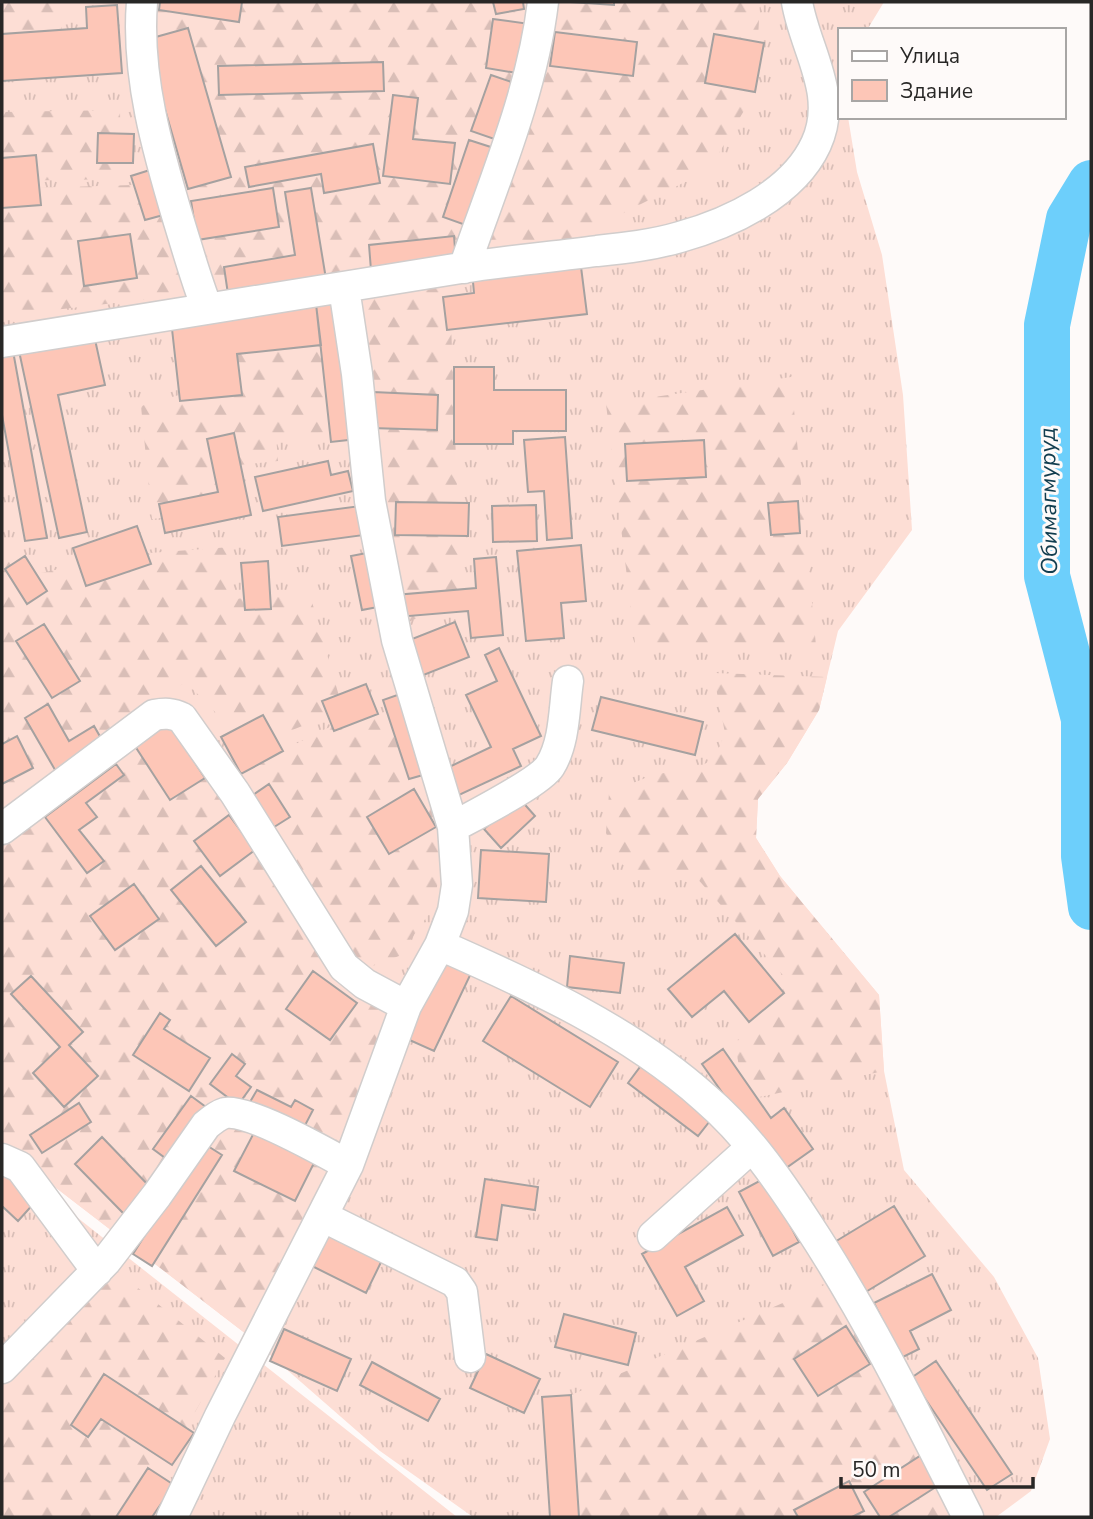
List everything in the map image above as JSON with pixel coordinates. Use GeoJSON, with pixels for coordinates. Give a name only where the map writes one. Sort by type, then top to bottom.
{"type":"FeatureCollection","features":[{"type":"Feature","properties":{"kind":"street"},"geometry":{"type":"LineString","coordinates":[[142,2],[143,63],[155,132],[207,308]]}},
{"type":"Feature","properties":{"kind":"street"},"geometry":{"type":"LineString","coordinates":[[464,268],[529,77],[543,2]]}},
{"type":"Feature","properties":{"kind":"street"},"geometry":{"type":"LineString","coordinates":[[2,342],[464,268],[652,244],[713,225],[748,209],[778,190],[806,162],[816,145],[823,120],[822,80],[797,2]]}},
{"type":"Feature","properties":{"kind":"street"},"geometry":{"type":"LineString","coordinates":[[172,1517],[220,1416],[348,1164],[407,1006],[440,945],[453,911],[457,885],[453,827],[397,640],[370,501],[357,374],[344,288]]}},
{"type":"Feature","properties":{"kind":"street"},"geometry":{"type":"LineString","coordinates":[[453,827],[533,781],[549,768],[558,747],[568,681]]}},
{"type":"Feature","properties":{"kind":"street"},"geometry":{"type":"LineString","coordinates":[[2,829],[154,715],[177,715],[182,718],[235,793],[344,967],[365,985],[407,1006]]}},
{"type":"Feature","properties":{"kind":"street"},"geometry":{"type":"LineString","coordinates":[[440,945],[514,978],[616,1032],[666,1065],[737,1128],[791,1199],[842,1280],[920,1422],[968,1517]]}},
{"type":"Feature","properties":{"kind":"street"},"geometry":{"type":"LineString","coordinates":[[2,1368],[97,1271],[157,1195],[206,1125],[224,1114],[244,1114],[348,1164]]}},
{"type":"Feature","properties":{"kind":"street"},"geometry":{"type":"LineString","coordinates":[[653,1236],[752,1147]]}},
{"type":"Feature","properties":{"kind":"street"},"geometry":{"type":"LineString","coordinates":[[2,1159],[20,1167],[97,1271]]}},
{"type":"Feature","properties":{"kind":"street"},"geometry":{"type":"LineString","coordinates":[[322,1216],[455,1282],[462,1292],[470,1356]]}},
{"type":"Feature","properties":{"kind":"green space"},"geometry":{"type":"Polygon","coordinates":[[[2,2],[884,2],[868,28],[838,28],[838,119],[848,119],[857,172],[882,255],[903,395],[912,530],[838,631],[819,710],[787,763],[758,799],[756,838],[780,876],[879,995],[884,1071],[904,1170],[994,1277],[1038,1358],[1050,1439],[1031,1491],[996,1517],[473,1517],[380,1451],[246,1334],[25,1164],[2,1154],[2,2]]]}},
{"type":"Feature","properties":{"kind":"green space"},"geometry":{"type":"Polygon","coordinates":[[[2,2],[54,2],[63,14],[59,54],[39,78],[2,80],[2,2]]]}},
{"type":"Feature","properties":{"kind":"green space"},"geometry":{"type":"Polygon","coordinates":[[[143,2],[760,2],[755,92],[709,170],[627,211],[563,249],[449,268],[461,597],[392,630],[348,285],[201,293],[2,316],[2,189],[165,184],[143,2]]]}},
{"type":"Feature","properties":{"kind":"green space"},"geometry":{"type":"Polygon","coordinates":[[[120,110],[121,179],[2,181],[2,112],[120,110]]]}},
{"type":"Feature","properties":{"kind":"green space"},"geometry":{"type":"Polygon","coordinates":[[[335,323],[345,431],[276,436],[278,461],[229,466],[235,509],[152,519],[141,406],[196,390],[202,343],[335,323]]]}},
{"type":"Feature","properties":{"kind":"green space"},"geometry":{"type":"Polygon","coordinates":[[[791,377],[816,646],[635,643],[606,404],[791,377]]]}},
{"type":"Feature","properties":{"kind":"green space"},"geometry":{"type":"Polygon","coordinates":[[[2,538],[23,577],[122,555],[231,547],[230,599],[310,595],[343,710],[249,747],[186,682],[87,742],[2,805],[2,538]]]}},
{"type":"Feature","properties":{"kind":"green space"},"geometry":{"type":"Polygon","coordinates":[[[713,673],[827,677],[819,710],[787,763],[758,799],[756,838],[780,876],[879,995],[884,1071],[745,1100],[735,1044],[789,982],[695,876],[630,870],[618,861],[606,833],[609,793],[655,774],[694,770],[715,758],[725,733],[713,673]]]}},
{"type":"Feature","properties":{"kind":"green space"},"geometry":{"type":"Polygon","coordinates":[[[364,710],[394,717],[447,834],[433,908],[399,956],[346,976],[398,1004],[351,1156],[246,1334],[25,1164],[2,1154],[2,835],[145,727],[167,754],[225,779],[364,710]]]}},
{"type":"Feature","properties":{"kind":"green space"},"geometry":{"type":"Polygon","coordinates":[[[2,1162],[12,1166],[457,1517],[2,1517],[2,1162]]]}},
{"type":"Feature","properties":{"kind":"green space"},"geometry":{"type":"Polygon","coordinates":[[[107,1263],[225,1358],[137,1517],[2,1517],[2,1364],[107,1263]]]}},
{"type":"Feature","properties":{"kind":"green space"},"geometry":{"type":"Polygon","coordinates":[[[838,1279],[973,1517],[562,1517],[571,1395],[838,1279]]]}},
{"type":"Feature","properties":{"kind":"building"},"geometry":{"type":"Polygon","coordinates":[[[160,2],[242,2],[239,22],[159,10],[160,2]]]}},
{"type":"Feature","properties":{"kind":"building"},"geometry":{"type":"Polygon","coordinates":[[[493,2],[523,2],[524,9],[496,14],[493,2]]]}},
{"type":"Feature","properties":{"kind":"building"},"geometry":{"type":"Polygon","coordinates":[[[570,2],[614,2],[614,5],[570,2]]]}},
{"type":"Feature","properties":{"kind":"building"},"geometry":{"type":"Polygon","coordinates":[[[117,5],[122,73],[2,81],[2,34],[87,28],[86,7],[117,5]]]}},
{"type":"Feature","properties":{"kind":"building"},"geometry":{"type":"Polygon","coordinates":[[[493,19],[530,24],[523,74],[486,68],[493,19]]]}},
{"type":"Feature","properties":{"kind":"building"},"geometry":{"type":"Polygon","coordinates":[[[188,28],[231,177],[188,189],[145,40],[188,28]]]}},
{"type":"Feature","properties":{"kind":"building"},"geometry":{"type":"Polygon","coordinates":[[[555,32],[637,42],[633,76],[550,66],[555,32]]]}},
{"type":"Feature","properties":{"kind":"building"},"geometry":{"type":"Polygon","coordinates":[[[714,34],[764,43],[755,92],[705,83],[714,34]]]}},
{"type":"Feature","properties":{"kind":"building"},"geometry":{"type":"Polygon","coordinates":[[[383,62],[384,91],[219,95],[218,66],[383,62]]]}},
{"type":"Feature","properties":{"kind":"building"},"geometry":{"type":"Polygon","coordinates":[[[491,75],[523,86],[503,142],[471,131],[491,75]]]}},
{"type":"Feature","properties":{"kind":"building"},"geometry":{"type":"Polygon","coordinates":[[[393,95],[418,98],[413,139],[455,143],[450,184],[383,176],[393,95]]]}},
{"type":"Feature","properties":{"kind":"building"},"geometry":{"type":"Polygon","coordinates":[[[98,133],[134,134],[133,163],[97,163],[98,133]]]}},
{"type":"Feature","properties":{"kind":"building"},"geometry":{"type":"Polygon","coordinates":[[[469,140],[500,150],[474,228],[443,217],[469,140]]]}},
{"type":"Feature","properties":{"kind":"building"},"geometry":{"type":"Polygon","coordinates":[[[373,144],[380,183],[324,193],[321,174],[249,187],[245,167],[373,144]]]}},
{"type":"Feature","properties":{"kind":"building"},"geometry":{"type":"Polygon","coordinates":[[[36,155],[41,205],[2,208],[2,158],[36,155]]]}},
{"type":"Feature","properties":{"kind":"building"},"geometry":{"type":"Polygon","coordinates":[[[153,169],[167,214],[145,220],[131,176],[153,169]]]}},
{"type":"Feature","properties":{"kind":"building"},"geometry":{"type":"Polygon","coordinates":[[[273,188],[279,227],[197,240],[191,201],[273,188]]]}},
{"type":"Feature","properties":{"kind":"building"},"geometry":{"type":"Polygon","coordinates":[[[311,188],[326,279],[228,294],[224,267],[295,255],[285,192],[311,188]]]}},
{"type":"Feature","properties":{"kind":"building"},"geometry":{"type":"Polygon","coordinates":[[[130,234],[137,278],[84,286],[78,241],[130,234]]]}},
{"type":"Feature","properties":{"kind":"building"},"geometry":{"type":"Polygon","coordinates":[[[454,236],[456,261],[371,270],[369,245],[454,236]]]}},
{"type":"Feature","properties":{"kind":"building"},"geometry":{"type":"Polygon","coordinates":[[[580,259],[587,314],[447,330],[443,297],[474,293],[472,271],[580,259]]]}},
{"type":"Feature","properties":{"kind":"building"},"geometry":{"type":"Polygon","coordinates":[[[342,301],[357,439],[331,442],[316,304],[342,301]]]}},
{"type":"Feature","properties":{"kind":"building"},"geometry":{"type":"Polygon","coordinates":[[[316,304],[321,345],[237,354],[242,395],[180,401],[171,320],[316,304]]]}},
{"type":"Feature","properties":{"kind":"building"},"geometry":{"type":"Polygon","coordinates":[[[94,335],[105,385],[58,395],[87,532],[59,538],[19,351],[94,335]]]}},
{"type":"Feature","properties":{"kind":"building"},"geometry":{"type":"Polygon","coordinates":[[[13,351],[47,538],[25,541],[2,415],[2,353],[13,351]]]}},
{"type":"Feature","properties":{"kind":"building"},"geometry":{"type":"Polygon","coordinates":[[[454,367],[494,367],[494,390],[566,390],[566,431],[513,431],[513,444],[454,444],[454,367]]]}},
{"type":"Feature","properties":{"kind":"building"},"geometry":{"type":"Polygon","coordinates":[[[373,392],[438,395],[437,430],[371,428],[373,392]]]}},
{"type":"Feature","properties":{"kind":"building"},"geometry":{"type":"Polygon","coordinates":[[[234,433],[251,515],[165,533],[159,504],[218,492],[207,439],[234,433]]]}},
{"type":"Feature","properties":{"kind":"building"},"geometry":{"type":"Polygon","coordinates":[[[565,437],[572,538],[547,540],[544,491],[528,492],[524,440],[565,437]]]}},
{"type":"Feature","properties":{"kind":"building"},"geometry":{"type":"Polygon","coordinates":[[[704,440],[706,477],[627,481],[625,444],[704,440]]]}},
{"type":"Feature","properties":{"kind":"building"},"geometry":{"type":"Polygon","coordinates":[[[328,461],[331,475],[348,471],[353,491],[263,511],[255,477],[328,461]]]}},
{"type":"Feature","properties":{"kind":"building"},"geometry":{"type":"Polygon","coordinates":[[[798,501],[800,533],[771,535],[768,503],[798,501]]]}},
{"type":"Feature","properties":{"kind":"building"},"geometry":{"type":"Polygon","coordinates":[[[396,502],[469,503],[468,536],[395,535],[396,502]]]}},
{"type":"Feature","properties":{"kind":"building"},"geometry":{"type":"Polygon","coordinates":[[[536,505],[537,541],[493,542],[492,506],[536,505]]]}},
{"type":"Feature","properties":{"kind":"building"},"geometry":{"type":"Polygon","coordinates":[[[360,506],[364,535],[282,546],[278,517],[360,506]]]}},
{"type":"Feature","properties":{"kind":"building"},"geometry":{"type":"Polygon","coordinates":[[[137,526],[151,564],[86,586],[73,548],[137,526]]]}},
{"type":"Feature","properties":{"kind":"building"},"geometry":{"type":"Polygon","coordinates":[[[581,545],[586,601],[561,603],[564,638],[526,641],[517,551],[581,545]]]}},
{"type":"Feature","properties":{"kind":"building"},"geometry":{"type":"Polygon","coordinates":[[[372,552],[383,606],[362,610],[351,556],[372,552]]]}},
{"type":"Feature","properties":{"kind":"building"},"geometry":{"type":"Polygon","coordinates":[[[25,556],[47,591],[27,604],[5,569],[25,556]]]}},
{"type":"Feature","properties":{"kind":"building"},"geometry":{"type":"Polygon","coordinates":[[[496,557],[503,635],[471,638],[468,611],[397,617],[395,595],[476,588],[474,559],[496,557]]]}},
{"type":"Feature","properties":{"kind":"building"},"geometry":{"type":"Polygon","coordinates":[[[268,561],[271,609],[245,610],[241,563],[268,561]]]}},
{"type":"Feature","properties":{"kind":"building"},"geometry":{"type":"Polygon","coordinates":[[[455,622],[469,657],[421,676],[407,641],[455,622]]]}},
{"type":"Feature","properties":{"kind":"building"},"geometry":{"type":"Polygon","coordinates":[[[44,624],[80,681],[52,698],[16,641],[44,624]]]}},
{"type":"Feature","properties":{"kind":"building"},"geometry":{"type":"Polygon","coordinates":[[[499,648],[541,736],[513,749],[521,766],[459,795],[447,768],[491,747],[466,695],[497,681],[485,655],[499,648]]]}},
{"type":"Feature","properties":{"kind":"building"},"geometry":{"type":"Polygon","coordinates":[[[366,684],[378,714],[334,731],[322,701],[366,684]]]}},
{"type":"Feature","properties":{"kind":"building"},"geometry":{"type":"Polygon","coordinates":[[[403,693],[430,773],[409,779],[383,700],[403,693]]]}},
{"type":"Feature","properties":{"kind":"building"},"geometry":{"type":"Polygon","coordinates":[[[601,697],[703,722],[695,755],[592,730],[601,697]]]}},
{"type":"Feature","properties":{"kind":"building"},"geometry":{"type":"Polygon","coordinates":[[[48,704],[69,741],[94,726],[106,747],[58,775],[25,718],[48,704]]]}},
{"type":"Feature","properties":{"kind":"building"},"geometry":{"type":"Polygon","coordinates":[[[263,715],[283,751],[241,774],[221,737],[263,715]]]}},
{"type":"Feature","properties":{"kind":"building"},"geometry":{"type":"Polygon","coordinates":[[[168,721],[205,778],[170,800],[133,743],[168,721]]]}},
{"type":"Feature","properties":{"kind":"building"},"geometry":{"type":"Polygon","coordinates":[[[17,736],[33,768],[2,784],[2,744],[17,736]]]}},
{"type":"Feature","properties":{"kind":"building"},"geometry":{"type":"Polygon","coordinates":[[[116,764],[124,775],[86,803],[97,817],[79,830],[104,861],[87,873],[45,817],[116,764]]]}},
{"type":"Feature","properties":{"kind":"building"},"geometry":{"type":"Polygon","coordinates":[[[269,784],[290,817],[271,829],[250,797],[269,784]]]}},
{"type":"Feature","properties":{"kind":"building"},"geometry":{"type":"Polygon","coordinates":[[[414,789],[436,827],[389,854],[367,817],[414,789]]]}},
{"type":"Feature","properties":{"kind":"building"},"geometry":{"type":"Polygon","coordinates":[[[519,798],[535,816],[501,848],[484,829],[519,798]]]}},
{"type":"Feature","properties":{"kind":"building"},"geometry":{"type":"Polygon","coordinates":[[[229,815],[255,850],[220,876],[194,841],[229,815]]]}},
{"type":"Feature","properties":{"kind":"building"},"geometry":{"type":"Polygon","coordinates":[[[481,850],[549,854],[546,902],[478,898],[481,850]]]}},
{"type":"Feature","properties":{"kind":"building"},"geometry":{"type":"Polygon","coordinates":[[[201,866],[246,922],[216,946],[171,890],[201,866]]]}},
{"type":"Feature","properties":{"kind":"building"},"geometry":{"type":"Polygon","coordinates":[[[134,884],[159,919],[115,950],[90,916],[134,884]]]}},
{"type":"Feature","properties":{"kind":"building"},"geometry":{"type":"Polygon","coordinates":[[[735,934],[784,993],[749,1022],[724,991],[692,1017],[668,989],[735,934]]]}},
{"type":"Feature","properties":{"kind":"building"},"geometry":{"type":"Polygon","coordinates":[[[445,953],[474,967],[434,1051],[405,1038],[445,953]]]}},
{"type":"Feature","properties":{"kind":"building"},"geometry":{"type":"Polygon","coordinates":[[[570,956],[624,963],[620,993],[567,987],[570,956]]]}},
{"type":"Feature","properties":{"kind":"building"},"geometry":{"type":"Polygon","coordinates":[[[313,971],[357,1003],[330,1040],[286,1009],[313,971]]]}},
{"type":"Feature","properties":{"kind":"building"},"geometry":{"type":"Polygon","coordinates":[[[31,976],[83,1032],[69,1045],[98,1076],[64,1107],[33,1073],[60,1047],[11,994],[31,976]]]}},
{"type":"Feature","properties":{"kind":"building"},"geometry":{"type":"Polygon","coordinates":[[[511,996],[618,1062],[590,1107],[483,1041],[511,996]]]}},
{"type":"Feature","properties":{"kind":"building"},"geometry":{"type":"Polygon","coordinates":[[[160,1013],[170,1020],[164,1029],[210,1058],[189,1091],[133,1055],[160,1013]]]}},
{"type":"Feature","properties":{"kind":"building"},"geometry":{"type":"Polygon","coordinates":[[[723,1049],[771,1118],[784,1108],[813,1149],[779,1173],[702,1064],[723,1049]]]}},
{"type":"Feature","properties":{"kind":"building"},"geometry":{"type":"Polygon","coordinates":[[[232,1054],[245,1064],[236,1076],[251,1087],[238,1105],[210,1084],[232,1054]]]}},
{"type":"Feature","properties":{"kind":"building"},"geometry":{"type":"Polygon","coordinates":[[[643,1063],[713,1117],[698,1136],[628,1083],[643,1063]]]}},
{"type":"Feature","properties":{"kind":"building"},"geometry":{"type":"Polygon","coordinates":[[[257,1090],[291,1107],[295,1100],[313,1110],[300,1135],[247,1107],[257,1090]]]}},
{"type":"Feature","properties":{"kind":"building"},"geometry":{"type":"Polygon","coordinates":[[[191,1096],[210,1110],[172,1163],[153,1149],[191,1096]]]}},
{"type":"Feature","properties":{"kind":"building"},"geometry":{"type":"Polygon","coordinates":[[[79,1103],[91,1122],[42,1153],[30,1135],[79,1103]]]}},
{"type":"Feature","properties":{"kind":"building"},"geometry":{"type":"Polygon","coordinates":[[[258,1125],[318,1155],[295,1201],[234,1171],[258,1125]]]}},
{"type":"Feature","properties":{"kind":"building"},"geometry":{"type":"Polygon","coordinates":[[[102,1137],[151,1188],[124,1214],[75,1164],[102,1137]]]}},
{"type":"Feature","properties":{"kind":"building"},"geometry":{"type":"Polygon","coordinates":[[[203,1143],[222,1155],[152,1266],[133,1254],[203,1143]]]}},
{"type":"Feature","properties":{"kind":"building"},"geometry":{"type":"Polygon","coordinates":[[[2,1169],[36,1201],[18,1221],[2,1206],[2,1169]]]}},
{"type":"Feature","properties":{"kind":"building"},"geometry":{"type":"Polygon","coordinates":[[[765,1178],[799,1242],[773,1256],[739,1192],[765,1178]]]}},
{"type":"Feature","properties":{"kind":"building"},"geometry":{"type":"Polygon","coordinates":[[[485,1179],[538,1187],[535,1210],[502,1205],[497,1240],[476,1237],[485,1179]]]}},
{"type":"Feature","properties":{"kind":"building"},"geometry":{"type":"Polygon","coordinates":[[[894,1206],[925,1256],[864,1293],[833,1243],[894,1206]]]}},
{"type":"Feature","properties":{"kind":"building"},"geometry":{"type":"Polygon","coordinates":[[[727,1207],[743,1235],[685,1267],[704,1301],[677,1316],[642,1254],[727,1207]]]}},
{"type":"Feature","properties":{"kind":"building"},"geometry":{"type":"Polygon","coordinates":[[[328,1229],[384,1256],[366,1293],[310,1265],[328,1229]]]}},
{"type":"Feature","properties":{"kind":"building"},"geometry":{"type":"Polygon","coordinates":[[[932,1274],[951,1310],[910,1331],[919,1349],[901,1358],[874,1303],[932,1274]]]}},
{"type":"Feature","properties":{"kind":"building"},"geometry":{"type":"Polygon","coordinates":[[[564,1314],[636,1333],[628,1365],[555,1347],[564,1314]]]}},
{"type":"Feature","properties":{"kind":"building"},"geometry":{"type":"Polygon","coordinates":[[[846,1326],[870,1364],[818,1396],[794,1359],[846,1326]]]}},
{"type":"Feature","properties":{"kind":"building"},"geometry":{"type":"Polygon","coordinates":[[[284,1329],[351,1359],[337,1391],[270,1361],[284,1329]]]}},
{"type":"Feature","properties":{"kind":"building"},"geometry":{"type":"Polygon","coordinates":[[[486,1354],[540,1379],[524,1413],[470,1388],[486,1354]]]}},
{"type":"Feature","properties":{"kind":"building"},"geometry":{"type":"Polygon","coordinates":[[[936,1361],[1012,1474],[987,1490],[911,1378],[936,1361]]]}},
{"type":"Feature","properties":{"kind":"building"},"geometry":{"type":"Polygon","coordinates":[[[372,1362],[440,1399],[428,1421],[360,1385],[372,1362]]]}},
{"type":"Feature","properties":{"kind":"building"},"geometry":{"type":"Polygon","coordinates":[[[104,1374],[194,1433],[172,1465],[101,1419],[88,1437],[71,1425],[104,1374]]]}},
{"type":"Feature","properties":{"kind":"building"},"geometry":{"type":"Polygon","coordinates":[[[571,1395],[579,1517],[550,1517],[542,1397],[571,1395]]]}},
{"type":"Feature","properties":{"kind":"building"},"geometry":{"type":"Polygon","coordinates":[[[923,1454],[942,1483],[889,1517],[880,1517],[864,1492],[923,1454]]]}},
{"type":"Feature","properties":{"kind":"building"},"geometry":{"type":"Polygon","coordinates":[[[148,1468],[174,1485],[152,1517],[116,1517],[148,1468]]]}},
{"type":"Feature","properties":{"kind":"building"},"geometry":{"type":"Polygon","coordinates":[[[849,1481],[864,1511],[852,1517],[798,1517],[794,1510],[849,1481]]]}},
{"type":"Feature","properties":{"kind":"waterway","name":"Обимагмуруд"},"geometry":{"type":"LineString","coordinates":[[1091,183],[1069,219],[1047,325],[1047,576],[1084,719],[1084,856],[1091,907]]}}]}
